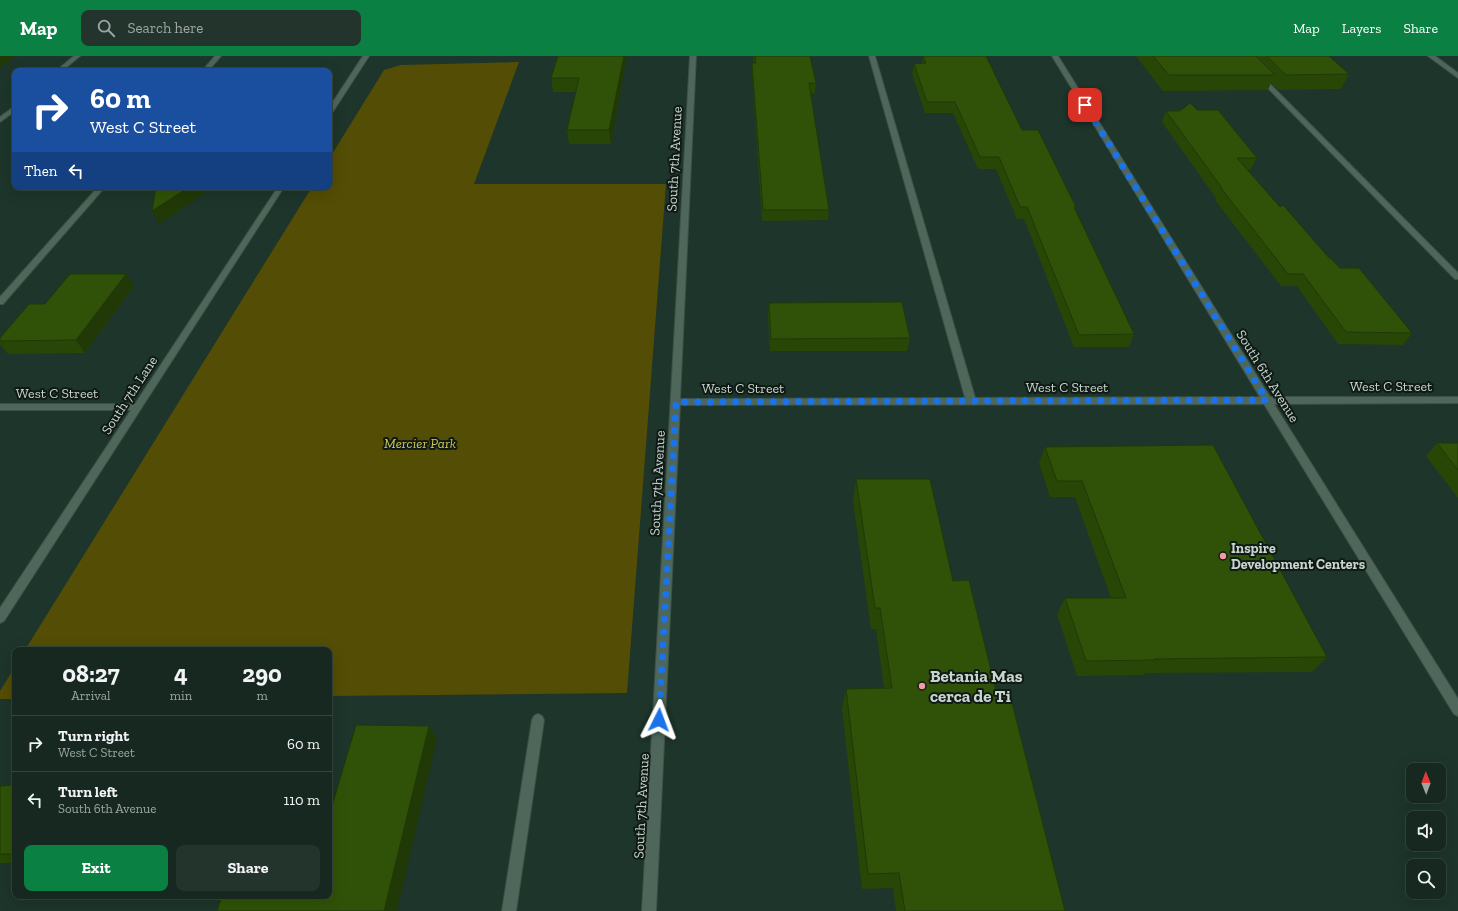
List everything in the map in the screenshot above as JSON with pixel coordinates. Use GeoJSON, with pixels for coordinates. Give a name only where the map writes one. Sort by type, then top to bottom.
{"type":"FeatureCollection","features":[{"type":"Feature","properties":{"kind":"street"},"geometry":{"type":"LineString","coordinates":[[63,68],[77,56]]}},
{"type":"Feature","properties":{"kind":"street"},"geometry":{"type":"LineString","coordinates":[[208,68],[218,56]]}},
{"type":"Feature","properties":{"kind":"street"},"geometry":{"type":"LineString","coordinates":[[332,108],[366,56]]}},
{"type":"Feature","properties":{"kind":"street","name":"South 7th Avenue"},"geometry":{"type":"LineString","coordinates":[[649,911],[693,56]]}},
{"type":"Feature","properties":{"kind":"street"},"geometry":{"type":"LineString","coordinates":[[872,56],[971,401]]}},
{"type":"Feature","properties":{"kind":"street","name":"South 6th Avenue"},"geometry":{"type":"LineString","coordinates":[[1055,56],[1458,710]]}},
{"type":"Feature","properties":{"kind":"street"},"geometry":{"type":"LineString","coordinates":[[1431,56],[1458,76]]}},
{"type":"Feature","properties":{"kind":"street"},"geometry":{"type":"LineString","coordinates":[[1256,73],[1458,277]]}},
{"type":"Feature","properties":{"kind":"street"},"geometry":{"type":"LineString","coordinates":[[0,120],[12,110]]}},
{"type":"Feature","properties":{"kind":"street"},"geometry":{"type":"LineString","coordinates":[[0,302],[99,190]]}},
{"type":"Feature","properties":{"kind":"street","name":"South 7th Lane"},"geometry":{"type":"LineString","coordinates":[[0,618],[279,190]]}},
{"type":"Feature","properties":{"kind":"street","name":"West C Street"},"geometry":{"type":"LineString","coordinates":[[676,402],[1458,400]]}},
{"type":"Feature","properties":{"kind":"street","name":"West C Street"},"geometry":{"type":"LineString","coordinates":[[0,407],[138,407]]}},
{"type":"Feature","properties":{"kind":"street"},"geometry":{"type":"LineString","coordinates":[[509,911],[538,720]]}},
{"type":"Feature","properties":{"kind":"green space","name":"Mercier Park"},"geometry":{"type":"Polygon","coordinates":[[[519,62],[474,184],[666,184],[627,693],[332,696],[332,647],[27,647],[310,190],[332,190],[332,154],[384,70],[401,65],[519,62]]]}},
{"type":"Feature","properties":{"kind":"green space"},"geometry":{"type":"Polygon","coordinates":[[[12,672],[12,699],[0,699],[0,691],[12,672]]]}},
{"type":"Feature","properties":{"kind":"building"},"geometry":{"type":"Polygon","coordinates":[[[558,56],[624,56],[609,130],[567,130],[579,78],[551,78],[558,56]]]}},
{"type":"Feature","properties":{"kind":"building"},"geometry":{"type":"Polygon","coordinates":[[[755,56],[810,56],[816,83],[809,83],[829,210],[763,210],[752,63],[756,63],[755,56]]]}},
{"type":"Feature","properties":{"kind":"building"},"geometry":{"type":"Polygon","coordinates":[[[923,56],[986,56],[1022,130],[1038,130],[1076,207],[1074,207],[1134,334],[1079,335],[1027,207],[1020,207],[999,157],[980,157],[955,102],[927,102],[914,64],[926,63],[923,56]]]}},
{"type":"Feature","properties":{"kind":"building"},"geometry":{"type":"Polygon","coordinates":[[[1153,56],[1256,56],[1275,75],[1169,75],[1153,56]]]}},
{"type":"Feature","properties":{"kind":"building"},"geometry":{"type":"Polygon","coordinates":[[[1267,56],[1329,56],[1349,74],[1286,75],[1267,56]]]}},
{"type":"Feature","properties":{"kind":"building"},"geometry":{"type":"Polygon","coordinates":[[[1190,103],[1197,110],[1218,110],[1257,158],[1237,158],[1280,207],[1283,205],[1329,258],[1340,268],[1359,268],[1412,333],[1346,332],[1303,274],[1288,274],[1221,188],[1166,111],[1180,111],[1190,103]]]}},
{"type":"Feature","properties":{"kind":"building"},"geometry":{"type":"Polygon","coordinates":[[[156,190],[184,190],[152,211],[156,190]]]}},
{"type":"Feature","properties":{"kind":"building"},"geometry":{"type":"Polygon","coordinates":[[[70,274],[126,274],[76,340],[0,341],[0,338],[29,304],[45,304],[70,274]]]}},
{"type":"Feature","properties":{"kind":"building"},"geometry":{"type":"Polygon","coordinates":[[[902,302],[910,338],[771,339],[769,303],[902,302]]]}},
{"type":"Feature","properties":{"kind":"building"},"geometry":{"type":"Polygon","coordinates":[[[1437,443],[1458,443],[1458,470],[1437,443]]]}},
{"type":"Feature","properties":{"kind":"building"},"geometry":{"type":"Polygon","coordinates":[[[1213,445],[1327,657],[1086,661],[1065,598],[1126,598],[1082,481],[1057,481],[1045,447],[1213,445]]]}},
{"type":"Feature","properties":{"kind":"building","name":"Betania Mas cerca de Ti"},"geometry":{"type":"Polygon","coordinates":[[[856,479],[930,479],[953,581],[969,580],[996,691],[1009,691],[1065,911],[905,911],[899,873],[868,874],[846,689],[892,688],[880,608],[875,608],[856,479]]]}},
{"type":"Feature","properties":{"kind":"building"},"geometry":{"type":"Polygon","coordinates":[[[356,725],[429,726],[384,911],[217,911],[221,899],[332,899],[332,806],[356,725]]]}},
{"type":"Feature","properties":{"kind":"building"},"geometry":{"type":"Polygon","coordinates":[[[12,785],[12,854],[0,854],[0,786],[12,785]]]}},
{"type":"Feature","properties":{"kind":"place","name":"Inspire Development Centers"},"geometry":{"type":"Point","coordinates":[1223,556]}},
{"type":"Feature","properties":{"kind":"place","name":"Betania Mas cerca de Ti"},"geometry":{"type":"Point","coordinates":[922,686]}},
{"type":"Feature","properties":{"kind":"route"},"geometry":{"type":"LineString","coordinates":[[659,720],[676,402],[1267,400],[1085,105]]}}]}
